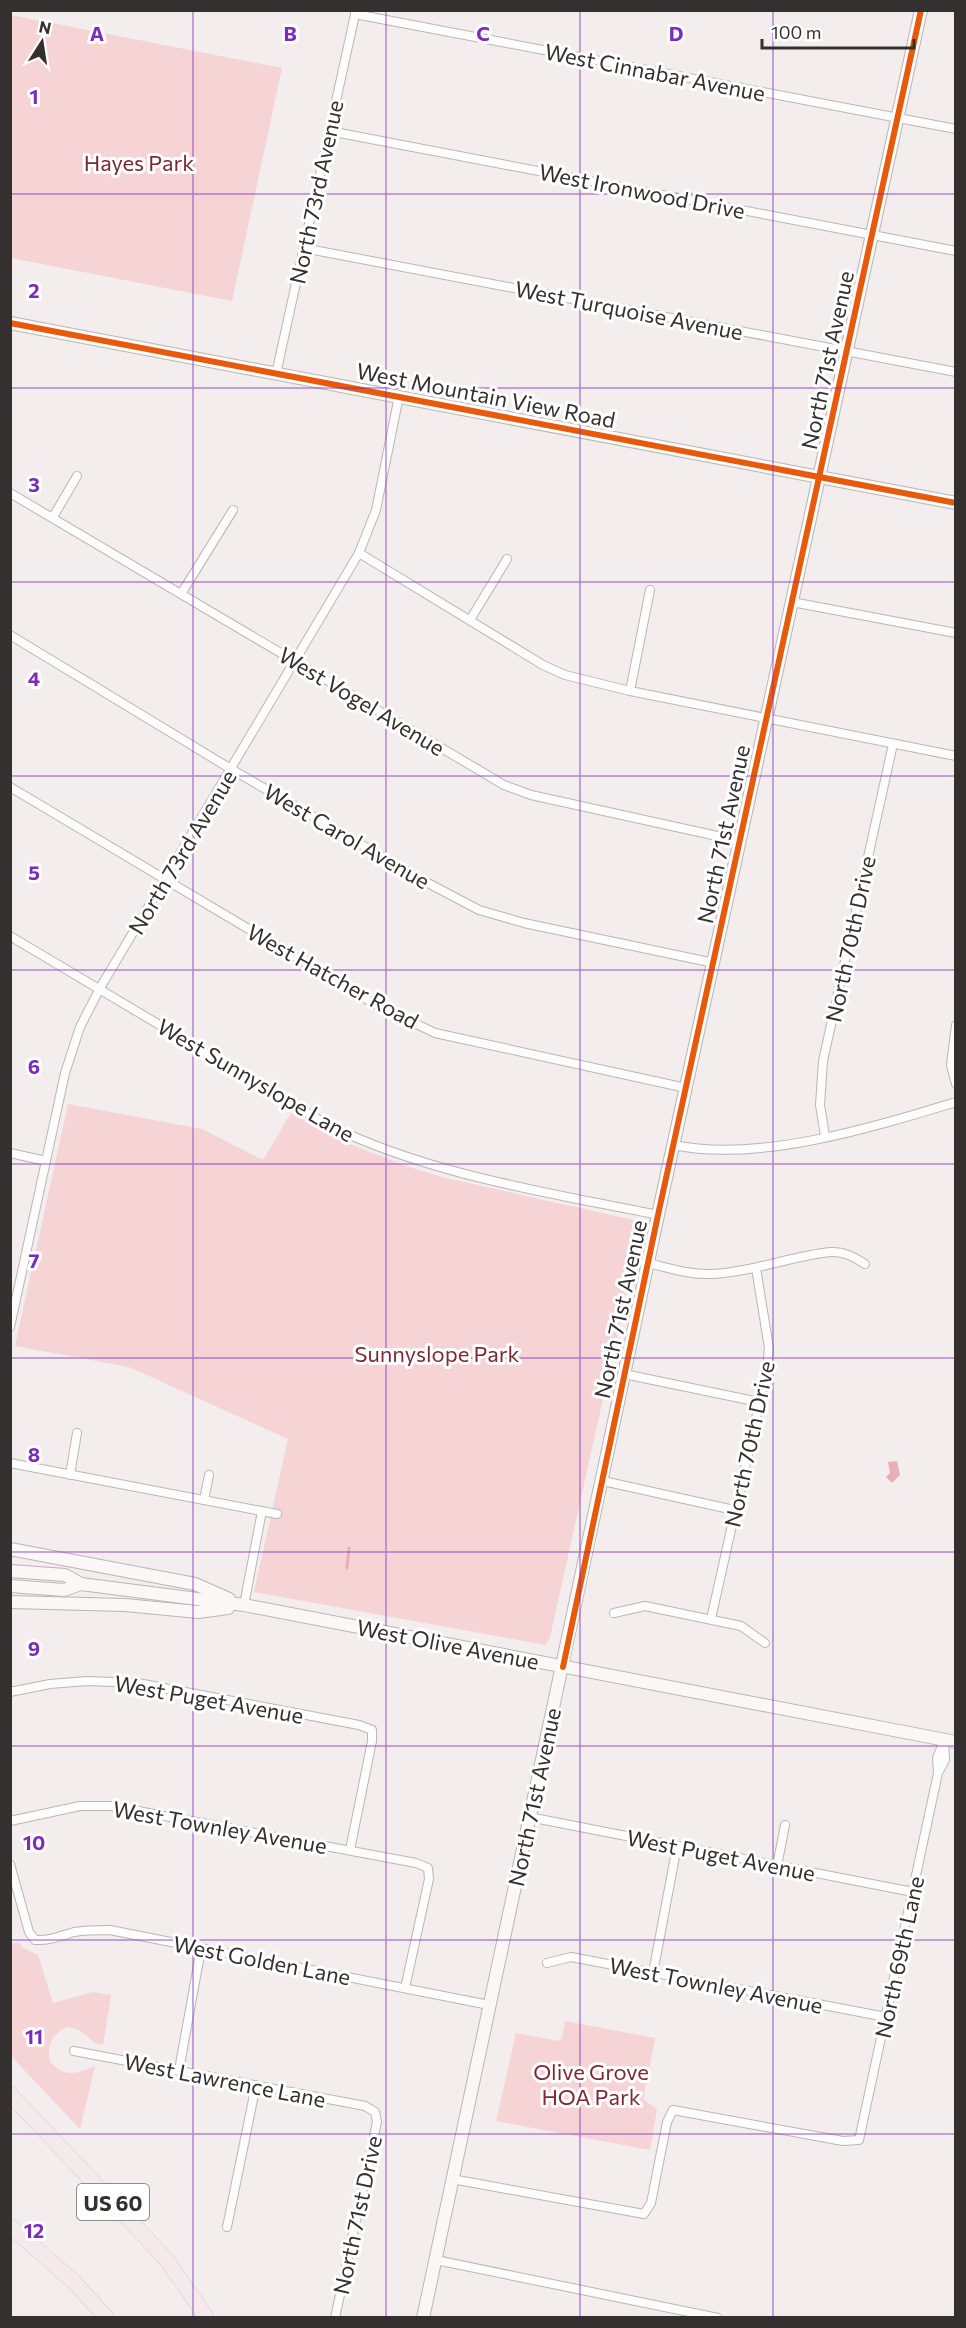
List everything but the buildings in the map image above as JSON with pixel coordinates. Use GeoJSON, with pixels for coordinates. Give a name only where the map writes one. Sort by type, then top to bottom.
{"type":"FeatureCollection","features":[{"type":"Feature","properties":{"kind":"highway","name":"US 60"},"geometry":{"type":"LineString","coordinates":[[10,2094],[166,2259],[207,2318]]}},
{"type":"Feature","properties":{"kind":"highway"},"geometry":{"type":"LineString","coordinates":[[10,2226],[74,2282],[107,2318]]}},
{"type":"Feature","properties":{"kind":"street","name":"North 71st Avenue"},"geometry":{"type":"LineString","coordinates":[[423,2318],[529,1817],[603,1482],[658,1215],[921,10]]}},
{"type":"Feature","properties":{"kind":"street","name":"West Cinnabar Avenue"},"geometry":{"type":"LineString","coordinates":[[355,12],[956,129]]}},
{"type":"Feature","properties":{"kind":"street","name":"North 73rd Avenue"},"geometry":{"type":"LineString","coordinates":[[276,374],[355,12]]}},
{"type":"Feature","properties":{"kind":"street","name":"West Ironwood Drive"},"geometry":{"type":"LineString","coordinates":[[329,131],[956,251]]}},
{"type":"Feature","properties":{"kind":"street","name":"West Turquoise Avenue"},"geometry":{"type":"LineString","coordinates":[[303,248],[956,372]]}},
{"type":"Feature","properties":{"kind":"street","name":"West Mountain View Road"},"geometry":{"type":"LineString","coordinates":[[10,323],[956,503]]}},
{"type":"Feature","properties":{"kind":"street","name":"North 73rd Avenue"},"geometry":{"type":"LineString","coordinates":[[10,1327],[72,1048],[100,988],[359,553],[376,510],[399,396]]}},
{"type":"Feature","properties":{"kind":"street"},"geometry":{"type":"LineString","coordinates":[[53,517],[77,476]]}},
{"type":"Feature","properties":{"kind":"street","name":"West Vogel Avenue"},"geometry":{"type":"LineString","coordinates":[[10,493],[504,785],[531,795],[740,841]]}},
{"type":"Feature","properties":{"kind":"street"},"geometry":{"type":"LineString","coordinates":[[181,594],[233,510]]}},
{"type":"Feature","properties":{"kind":"street"},"geometry":{"type":"LineString","coordinates":[[359,553],[565,675],[630,691],[956,756]]}},
{"type":"Feature","properties":{"kind":"street"},"geometry":{"type":"LineString","coordinates":[[470,620],[507,559]]}},
{"type":"Feature","properties":{"kind":"street"},"geometry":{"type":"LineString","coordinates":[[630,691],[650,590]]}},
{"type":"Feature","properties":{"kind":"street"},"geometry":{"type":"LineString","coordinates":[[792,602],[956,633]]}},
{"type":"Feature","properties":{"kind":"street","name":"West Carol Avenue"},"geometry":{"type":"LineString","coordinates":[[10,635],[231,769],[445,893],[479,910],[524,923],[714,963]]}},
{"type":"Feature","properties":{"kind":"street","name":"North 70th Drive"},"geometry":{"type":"LineString","coordinates":[[825,1136],[820,1105],[823,1061],[893,744]]}},
{"type":"Feature","properties":{"kind":"street","name":"West Hatcher Road"},"geometry":{"type":"LineString","coordinates":[[10,787],[373,1003],[435,1033],[686,1089]]}},
{"type":"Feature","properties":{"kind":"street","name":"West Sunnyslope Lane"},"geometry":{"type":"LineString","coordinates":[[10,936],[247,1078],[356,1139],[459,1173],[658,1215]]}},
{"type":"Feature","properties":{"kind":"street"},"geometry":{"type":"LineString","coordinates":[[956,1025],[951,1065],[956,1084]]}},
{"type":"Feature","properties":{"kind":"street"},"geometry":{"type":"LineString","coordinates":[[674,1145],[696,1150],[732,1152],[825,1136],[900,1119],[956,1102]]}},
{"type":"Feature","properties":{"kind":"street"},"geometry":{"type":"LineString","coordinates":[[10,1153],[46,1161]]}},
{"type":"Feature","properties":{"kind":"street"},"geometry":{"type":"LineString","coordinates":[[648,1263],[698,1274],[756,1268],[832,1252],[852,1255],[865,1264]]}},
{"type":"Feature","properties":{"kind":"street","name":"North 70th Drive"},"geometry":{"type":"LineString","coordinates":[[711,1619],[769,1348],[756,1268]]}},
{"type":"Feature","properties":{"kind":"street"},"geometry":{"type":"LineString","coordinates":[[624,1374],[759,1402]]}},
{"type":"Feature","properties":{"kind":"street"},"geometry":{"type":"LineString","coordinates":[[70,1474],[77,1433]]}},
{"type":"Feature","properties":{"kind":"street"},"geometry":{"type":"LineString","coordinates":[[10,1463],[277,1514]]}},
{"type":"Feature","properties":{"kind":"street"},"geometry":{"type":"LineString","coordinates":[[204,1500],[209,1475]]}},
{"type":"Feature","properties":{"kind":"street"},"geometry":{"type":"LineString","coordinates":[[603,1482],[734,1510]]}},
{"type":"Feature","properties":{"kind":"street"},"geometry":{"type":"LineString","coordinates":[[244,1605],[262,1511]]}},
{"type":"Feature","properties":{"kind":"street"},"geometry":{"type":"LineString","coordinates":[[10,1549],[195,1584],[244,1605]]}},
{"type":"Feature","properties":{"kind":"street","name":"West Olive Avenue"},"geometry":{"type":"LineString","coordinates":[[10,1571],[65,1575],[81,1584],[244,1605],[950,1741]]}},
{"type":"Feature","properties":{"kind":"street","name":"West Olive Avenue"},"geometry":{"type":"LineString","coordinates":[[10,1586],[64,1590],[81,1584]]}},
{"type":"Feature","properties":{"kind":"street"},"geometry":{"type":"LineString","coordinates":[[10,1602],[93,1604],[198,1612],[244,1605]]}},
{"type":"Feature","properties":{"kind":"street"},"geometry":{"type":"LineString","coordinates":[[614,1613],[645,1606],[741,1626],[765,1642]]}},
{"type":"Feature","properties":{"kind":"street","name":"West Puget Avenue"},"geometry":{"type":"LineString","coordinates":[[10,1692],[50,1684],[87,1681],[138,1683],[358,1725],[372,1731],[372,1741],[350,1850]]}},
{"type":"Feature","properties":{"kind":"street","name":"North 69th Lane"},"geometry":{"type":"LineString","coordinates":[[452,2179],[644,2214],[651,2203],[667,2122],[673,2110],[843,2141],[859,2140],[938,1773],[937,1758],[950,1741]]}},
{"type":"Feature","properties":{"kind":"street","name":"West Townley Avenue"},"geometry":{"type":"LineString","coordinates":[[10,1821],[80,1806],[111,1806],[350,1850],[416,1863],[428,1868],[429,1879],[405,1988]]}},
{"type":"Feature","properties":{"kind":"street","name":"West Puget Avenue"},"geometry":{"type":"LineString","coordinates":[[529,1817],[913,1892]]}},
{"type":"Feature","properties":{"kind":"street"},"geometry":{"type":"LineString","coordinates":[[777,1866],[785,1825]]}},
{"type":"Feature","properties":{"kind":"street"},"geometry":{"type":"LineString","coordinates":[[653,1972],[677,1846]]}},
{"type":"Feature","properties":{"kind":"street","name":"West Golden Lane"},"geometry":{"type":"LineString","coordinates":[[10,1864],[29,1932],[35,1940],[47,1941],[94,1930],[110,1930],[489,2005]]}},
{"type":"Feature","properties":{"kind":"street"},"geometry":{"type":"LineString","coordinates":[[179,2070],[201,1949]]}},
{"type":"Feature","properties":{"kind":"street","name":"West Townley Avenue"},"geometry":{"type":"LineString","coordinates":[[547,1963],[571,1957],[886,2017]]}},
{"type":"Feature","properties":{"kind":"street","name":"West Lawrence Lane"},"geometry":{"type":"LineString","coordinates":[[74,2051],[365,2106],[375,2112]]}},
{"type":"Feature","properties":{"kind":"street"},"geometry":{"type":"LineString","coordinates":[[227,2227],[256,2085]]}},
{"type":"Feature","properties":{"kind":"street","name":"North 71st Drive"},"geometry":{"type":"LineString","coordinates":[[335,2318],[377,2122],[375,2112]]}},
{"type":"Feature","properties":{"kind":"street"},"geometry":{"type":"LineString","coordinates":[[436,2260],[718,2318]]}},
{"type":"Feature","properties":{"kind":"green space","name":"Hayes Park"},"geometry":{"type":"Polygon","coordinates":[[[11,15],[282,68],[232,301],[11,258],[11,15]]]}},
{"type":"Feature","properties":{"kind":"green space","name":"Sunnyslope Park"},"geometry":{"type":"Polygon","coordinates":[[[68,1104],[202,1129],[263,1160],[291,1113],[342,1141],[406,1166],[446,1178],[638,1221],[641,1228],[550,1637],[546,1645],[254,1592],[288,1439],[129,1367],[15,1346],[68,1104]]]}},
{"type":"Feature","properties":{"kind":"green space"},"geometry":{"type":"Polygon","coordinates":[[[18,1942],[23,1948],[38,1955],[53,2003],[93,1992],[111,1995],[103,2045],[94,2042],[74,2028],[67,2027],[57,2033],[51,2041],[50,2062],[61,2070],[71,2073],[95,2066],[80,2129],[11,2056],[11,1944],[18,1942]]]}},
{"type":"Feature","properties":{"kind":"green space","name":"Olive Grove HOA Park"},"geometry":{"type":"Polygon","coordinates":[[[565,2021],[655,2038],[643,2099],[657,2109],[650,2150],[496,2121],[516,2033],[558,2041],[562,2038],[565,2021]]]}},
{"type":"Feature","properties":{"kind":"shaded area"},"geometry":{"type":"Polygon","coordinates":[[[897,1461],[900,1475],[892,1483],[886,1477],[890,1473],[888,1462],[897,1461]]]}},
{"type":"Feature","properties":{"kind":"waterway"},"geometry":{"type":"LineString","coordinates":[[347,1568],[349,1548]]}},
{"type":"Feature","properties":{"kind":"cycle path"},"geometry":{"type":"LineString","coordinates":[[563,1667],[658,1215],[921,10]]}},
{"type":"Feature","properties":{"kind":"cycle path"},"geometry":{"type":"LineString","coordinates":[[10,323],[956,503]]}}]}
